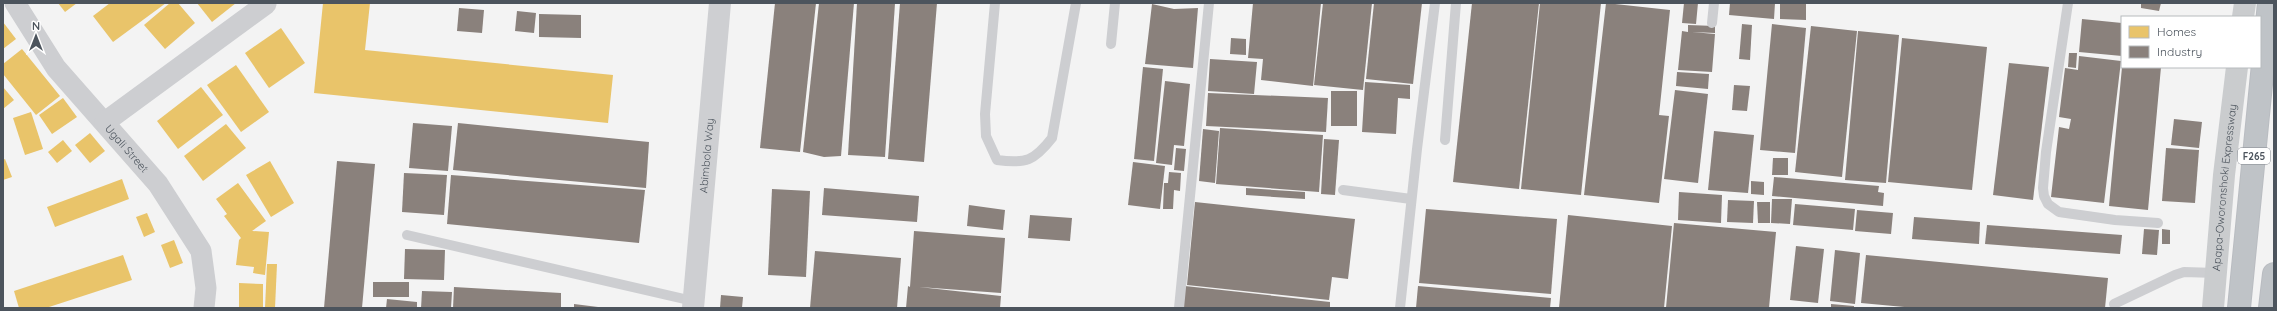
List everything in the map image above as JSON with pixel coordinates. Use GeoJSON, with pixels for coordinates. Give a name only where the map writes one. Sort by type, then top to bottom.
{"type":"FeatureCollection","features":[{"type":"Feature","properties":{"kind":"highway","name":"F265"},"geometry":{"type":"LineString","coordinates":[[2239,308],[2269,3]]}},
{"type":"Feature","properties":{"kind":"highway"},"geometry":{"type":"LineString","coordinates":[[2270,308],[2274,274]]}},
{"type":"Feature","properties":{"kind":"main road"},"geometry":{"type":"LineString","coordinates":[[2243,16],[2244,3]]}},
{"type":"Feature","properties":{"kind":"main road","name":"Apapa-Oworonshoki Expressway"},"geometry":{"type":"LineString","coordinates":[[2213,308],[2224,175],[2237,68]]}},
{"type":"Feature","properties":{"kind":"street","name":"Ugali Street"},"geometry":{"type":"LineString","coordinates":[[15,3],[56,68],[158,184],[201,251],[206,288],[204,308]]}},
{"type":"Feature","properties":{"kind":"street","name":"Abimbola Way"},"geometry":{"type":"LineString","coordinates":[[693,305],[720,3]]}},
{"type":"Feature","properties":{"kind":"street"},"geometry":{"type":"LineString","coordinates":[[105,122],[266,4]]}},
{"type":"Feature","properties":{"kind":"lane"},"geometry":{"type":"LineString","coordinates":[[995,3],[985,114],[986,136],[997,160],[1017,163],[1029,160],[1040,153],[1052,138],[1076,3]]}},
{"type":"Feature","properties":{"kind":"lane"},"geometry":{"type":"LineString","coordinates":[[1111,44],[1115,3]]}},
{"type":"Feature","properties":{"kind":"lane"},"geometry":{"type":"LineString","coordinates":[[1179,308],[1209,3]]}},
{"type":"Feature","properties":{"kind":"lane"},"geometry":{"type":"LineString","coordinates":[[1400,308],[1411,199],[1435,3]]}},
{"type":"Feature","properties":{"kind":"lane"},"geometry":{"type":"LineString","coordinates":[[1445,140],[1456,3]]}},
{"type":"Feature","properties":{"kind":"lane"},"geometry":{"type":"LineString","coordinates":[[1712,23],[1714,3]]}},
{"type":"Feature","properties":{"kind":"lane"},"geometry":{"type":"LineString","coordinates":[[2068,3],[2046,152],[2043,188],[2044,196],[2048,204],[2060,212],[2115,220],[2158,223]]}},
{"type":"Feature","properties":{"kind":"lane"},"geometry":{"type":"LineString","coordinates":[[1343,190],[1411,199]]}},
{"type":"Feature","properties":{"kind":"lane"},"geometry":{"type":"LineString","coordinates":[[407,234],[693,305]]}},
{"type":"Feature","properties":{"kind":"lane"},"geometry":{"type":"LineString","coordinates":[[2114,304],[2174,275],[2184,272],[2216,273]]}},
{"type":"Feature","properties":{"kind":"building: Homes"},"geometry":{"type":"Polygon","coordinates":[[[58,3],[77,3],[65,12],[58,3]]]}},
{"type":"Feature","properties":{"kind":"building: Homes"},"geometry":{"type":"Polygon","coordinates":[[[110,3],[166,3],[113,42],[93,16],[110,3]]]}},
{"type":"Feature","properties":{"kind":"building: Homes"},"geometry":{"type":"Polygon","coordinates":[[[170,3],[178,3],[195,23],[165,49],[144,25],[170,3]]]}},
{"type":"Feature","properties":{"kind":"building: Homes"},"geometry":{"type":"Polygon","coordinates":[[[197,3],[236,3],[212,22],[197,3]]]}},
{"type":"Feature","properties":{"kind":"building: Homes"},"geometry":{"type":"Polygon","coordinates":[[[323,3],[370,3],[365,50],[613,75],[608,123],[314,93],[323,3]]]}},
{"type":"Feature","properties":{"kind":"building: Homes"},"geometry":{"type":"Polygon","coordinates":[[[3,22],[16,39],[3,49],[3,22]]]}},
{"type":"Feature","properties":{"kind":"building: Homes"},"geometry":{"type":"Polygon","coordinates":[[[281,28],[305,63],[269,88],[245,53],[281,28]]]}},
{"type":"Feature","properties":{"kind":"building: Homes"},"geometry":{"type":"Polygon","coordinates":[[[22,49],[60,96],[36,115],[3,74],[3,64],[22,49]]]}},
{"type":"Feature","properties":{"kind":"building: Homes"},"geometry":{"type":"Polygon","coordinates":[[[236,65],[269,112],[241,132],[207,85],[236,65]]]}},
{"type":"Feature","properties":{"kind":"building: Homes"},"geometry":{"type":"Polygon","coordinates":[[[3,87],[14,100],[3,109],[3,87]]]}},
{"type":"Feature","properties":{"kind":"building: Homes"},"geometry":{"type":"Polygon","coordinates":[[[201,87],[223,115],[178,149],[157,121],[201,87]]]}},
{"type":"Feature","properties":{"kind":"building: Homes"},"geometry":{"type":"Polygon","coordinates":[[[63,98],[77,117],[52,134],[39,115],[63,98]]]}},
{"type":"Feature","properties":{"kind":"building: Homes"},"geometry":{"type":"Polygon","coordinates":[[[31,112],[43,149],[25,155],[13,118],[31,112]]]}},
{"type":"Feature","properties":{"kind":"building: Homes"},"geometry":{"type":"Polygon","coordinates":[[[226,124],[246,148],[203,181],[184,156],[226,124]]]}},
{"type":"Feature","properties":{"kind":"building: Homes"},"geometry":{"type":"Polygon","coordinates":[[[90,133],[105,151],[90,163],[75,145],[90,133]]]}},
{"type":"Feature","properties":{"kind":"building: Homes"},"geometry":{"type":"Polygon","coordinates":[[[63,140],[72,151],[57,163],[48,152],[63,140]]]}},
{"type":"Feature","properties":{"kind":"building: Homes"},"geometry":{"type":"Polygon","coordinates":[[[5,159],[12,177],[3,180],[3,160],[5,159]]]}},
{"type":"Feature","properties":{"kind":"building: Homes"},"geometry":{"type":"Polygon","coordinates":[[[270,161],[294,203],[271,217],[246,175],[270,161]]]}},
{"type":"Feature","properties":{"kind":"building: Homes"},"geometry":{"type":"Polygon","coordinates":[[[122,179],[129,199],[55,227],[47,207],[122,179]]]}},
{"type":"Feature","properties":{"kind":"building: Homes"},"geometry":{"type":"Polygon","coordinates":[[[238,183],[266,221],[252,231],[269,232],[265,275],[253,273],[254,267],[236,265],[239,240],[241,238],[224,216],[227,214],[216,199],[238,183]]]}},
{"type":"Feature","properties":{"kind":"building: Homes"},"geometry":{"type":"Polygon","coordinates":[[[147,213],[155,232],[144,237],[136,217],[147,213]]]}},
{"type":"Feature","properties":{"kind":"building: Homes"},"geometry":{"type":"Polygon","coordinates":[[[174,240],[183,263],[170,268],[161,245],[174,240]]]}},
{"type":"Feature","properties":{"kind":"building: Homes"},"geometry":{"type":"Polygon","coordinates":[[[123,255],[132,280],[46,308],[19,308],[14,291],[123,255]]]}},
{"type":"Feature","properties":{"kind":"building: Homes"},"geometry":{"type":"Polygon","coordinates":[[[267,264],[277,264],[275,308],[265,308],[267,264]]]}},
{"type":"Feature","properties":{"kind":"building: Homes"},"geometry":{"type":"Polygon","coordinates":[[[239,283],[263,284],[263,308],[239,308],[239,283]]]}},
{"type":"Feature","properties":{"kind":"building: Industry"},"geometry":{"type":"Polygon","coordinates":[[[775,3],[816,3],[800,152],[760,148],[775,3]]]}},
{"type":"Feature","properties":{"kind":"building: Industry"},"geometry":{"type":"Polygon","coordinates":[[[819,3],[854,3],[841,156],[824,157],[803,152],[819,3]]]}},
{"type":"Feature","properties":{"kind":"building: Industry"},"geometry":{"type":"Polygon","coordinates":[[[857,3],[895,3],[885,157],[848,155],[857,3]]]}},
{"type":"Feature","properties":{"kind":"building: Industry"},"geometry":{"type":"Polygon","coordinates":[[[900,3],[937,3],[924,162],[888,159],[900,3]]]}},
{"type":"Feature","properties":{"kind":"building: Industry"},"geometry":{"type":"Polygon","coordinates":[[[1253,3],[1321,3],[1313,86],[1261,80],[1263,59],[1248,58],[1253,3]]]}},
{"type":"Feature","properties":{"kind":"building: Industry"},"geometry":{"type":"Polygon","coordinates":[[[1323,3],[1372,3],[1363,90],[1314,85],[1323,3]]]}},
{"type":"Feature","properties":{"kind":"building: Industry"},"geometry":{"type":"Polygon","coordinates":[[[1374,3],[1422,3],[1413,84],[1366,79],[1374,3]]]}},
{"type":"Feature","properties":{"kind":"building: Industry"},"geometry":{"type":"Polygon","coordinates":[[[1472,3],[1539,3],[1519,189],[1453,182],[1472,3]]]}},
{"type":"Feature","properties":{"kind":"building: Industry"},"geometry":{"type":"Polygon","coordinates":[[[1540,3],[1601,3],[1581,195],[1521,189],[1540,3]]]}},
{"type":"Feature","properties":{"kind":"building: Industry"},"geometry":{"type":"Polygon","coordinates":[[[1606,3],[1670,10],[1659,115],[1669,116],[1659,203],[1584,195],[1606,3]]]}},
{"type":"Feature","properties":{"kind":"building: Industry"},"geometry":{"type":"Polygon","coordinates":[[[1684,3],[1698,3],[1696,24],[1682,23],[1684,3]]]}},
{"type":"Feature","properties":{"kind":"building: Industry"},"geometry":{"type":"Polygon","coordinates":[[[1730,3],[1775,3],[1774,19],[1729,15],[1730,3]]]}},
{"type":"Feature","properties":{"kind":"building: Industry"},"geometry":{"type":"Polygon","coordinates":[[[1780,3],[1806,3],[1806,20],[1780,19],[1780,3]]]}},
{"type":"Feature","properties":{"kind":"building: Industry"},"geometry":{"type":"Polygon","coordinates":[[[2141,3],[2161,3],[2159,11],[2141,8],[2141,3]]]}},
{"type":"Feature","properties":{"kind":"building: Industry"},"geometry":{"type":"Polygon","coordinates":[[[1152,4],[1174,9],[1198,8],[1193,68],[1145,64],[1152,4]]]}},
{"type":"Feature","properties":{"kind":"building: Industry"},"geometry":{"type":"Polygon","coordinates":[[[459,8],[484,10],[482,33],[457,31],[459,8]]]}},
{"type":"Feature","properties":{"kind":"building: Industry"},"geometry":{"type":"Polygon","coordinates":[[[517,11],[536,13],[534,33],[515,31],[517,11]]]}},
{"type":"Feature","properties":{"kind":"building: Industry"},"geometry":{"type":"Polygon","coordinates":[[[539,14],[581,15],[581,38],[539,37],[539,14]]]}},
{"type":"Feature","properties":{"kind":"building: Industry"},"geometry":{"type":"Polygon","coordinates":[[[2082,19],[2121,23],[2121,56],[2079,52],[2082,19]]]}},
{"type":"Feature","properties":{"kind":"building: Industry"},"geometry":{"type":"Polygon","coordinates":[[[1742,24],[1752,25],[1750,60],[1739,59],[1742,24]]]}},
{"type":"Feature","properties":{"kind":"building: Industry"},"geometry":{"type":"Polygon","coordinates":[[[1772,24],[1806,28],[1795,153],[1760,150],[1772,24]]]}},
{"type":"Feature","properties":{"kind":"building: Industry"},"geometry":{"type":"Polygon","coordinates":[[[1688,25],[1715,26],[1715,33],[1692,32],[1715,34],[1712,72],[1678,70],[1682,31],[1688,32],[1688,25]]]}},
{"type":"Feature","properties":{"kind":"building: Industry"},"geometry":{"type":"Polygon","coordinates":[[[1811,26],[1857,31],[1842,177],[1795,172],[1811,26]]]}},
{"type":"Feature","properties":{"kind":"building: Industry"},"geometry":{"type":"Polygon","coordinates":[[[1858,31],[1899,35],[1886,183],[1845,180],[1858,31]]]}},
{"type":"Feature","properties":{"kind":"building: Industry"},"geometry":{"type":"Polygon","coordinates":[[[1231,38],[1246,39],[1246,55],[1230,54],[1231,38]]]}},
{"type":"Feature","properties":{"kind":"building: Industry"},"geometry":{"type":"Polygon","coordinates":[[[1902,38],[1987,47],[1972,190],[1888,182],[1902,38]]]}},
{"type":"Feature","properties":{"kind":"building: Industry"},"geometry":{"type":"Polygon","coordinates":[[[2069,53],[2077,53],[2076,68],[2068,67],[2069,53]]]}},
{"type":"Feature","properties":{"kind":"building: Industry"},"geometry":{"type":"Polygon","coordinates":[[[2079,56],[2121,61],[2104,203],[2051,197],[2059,127],[2069,129],[2071,119],[2059,117],[2065,68],[2078,70],[2079,56]]]}},
{"type":"Feature","properties":{"kind":"building: Industry"},"geometry":{"type":"Polygon","coordinates":[[[1210,59],[1257,62],[1254,94],[1208,91],[1210,59]]]}},
{"type":"Feature","properties":{"kind":"building: Industry"},"geometry":{"type":"Polygon","coordinates":[[[2009,63],[2049,67],[2033,200],[1993,195],[2009,63]]]}},
{"type":"Feature","properties":{"kind":"building: Industry"},"geometry":{"type":"Polygon","coordinates":[[[1143,67],[1163,69],[1154,161],[1134,159],[1143,67]]]}},
{"type":"Feature","properties":{"kind":"building: Industry"},"geometry":{"type":"Polygon","coordinates":[[[2122,68],[2161,68],[2148,210],[2109,206],[2122,68]]]}},
{"type":"Feature","properties":{"kind":"building: Industry"},"geometry":{"type":"Polygon","coordinates":[[[1677,72],[1709,74],[1708,89],[1676,86],[1677,72]]]}},
{"type":"Feature","properties":{"kind":"building: Industry"},"geometry":{"type":"Polygon","coordinates":[[[1165,81],[1190,84],[1184,146],[1174,145],[1172,165],[1156,163],[1165,81]]]}},
{"type":"Feature","properties":{"kind":"building: Industry"},"geometry":{"type":"Polygon","coordinates":[[[1365,82],[1410,85],[1410,99],[1398,98],[1396,134],[1362,132],[1365,82]]]}},
{"type":"Feature","properties":{"kind":"building: Industry"},"geometry":{"type":"Polygon","coordinates":[[[1734,85],[1750,86],[1747,111],[1732,110],[1734,85]]]}},
{"type":"Feature","properties":{"kind":"building: Industry"},"geometry":{"type":"Polygon","coordinates":[[[1675,90],[1708,94],[1698,183],[1664,179],[1675,90]]]}},
{"type":"Feature","properties":{"kind":"building: Industry"},"geometry":{"type":"Polygon","coordinates":[[[1331,91],[1357,91],[1357,126],[1331,126],[1331,91]]]}},
{"type":"Feature","properties":{"kind":"building: Industry"},"geometry":{"type":"Polygon","coordinates":[[[1208,93],[1328,98],[1326,132],[1206,126],[1208,93]]]}},
{"type":"Feature","properties":{"kind":"building: Industry"},"geometry":{"type":"Polygon","coordinates":[[[2174,119],[2202,122],[2199,148],[2171,145],[2174,119]]]}},
{"type":"Feature","properties":{"kind":"building: Industry"},"geometry":{"type":"Polygon","coordinates":[[[413,123],[452,126],[448,171],[409,168],[413,123]]]}},
{"type":"Feature","properties":{"kind":"building: Industry"},"geometry":{"type":"Polygon","coordinates":[[[458,123],[649,142],[646,188],[453,170],[458,123]]]}},
{"type":"Feature","properties":{"kind":"building: Industry"},"geometry":{"type":"Polygon","coordinates":[[[1220,128],[1323,135],[1319,192],[1216,184],[1220,128]]]}},
{"type":"Feature","properties":{"kind":"building: Industry"},"geometry":{"type":"Polygon","coordinates":[[[1203,129],[1219,131],[1215,183],[1199,181],[1203,129]]]}},
{"type":"Feature","properties":{"kind":"building: Industry"},"geometry":{"type":"Polygon","coordinates":[[[1714,131],[1754,135],[1748,193],[1708,190],[1714,131]]]}},
{"type":"Feature","properties":{"kind":"building: Industry"},"geometry":{"type":"Polygon","coordinates":[[[1324,139],[1339,140],[1335,195],[1321,194],[1324,139]]]}},
{"type":"Feature","properties":{"kind":"building: Industry"},"geometry":{"type":"Polygon","coordinates":[[[1176,148],[1186,149],[1184,171],[1174,170],[1176,148]]]}},
{"type":"Feature","properties":{"kind":"building: Industry"},"geometry":{"type":"Polygon","coordinates":[[[2166,148],[2199,150],[2195,203],[2162,201],[2166,148]]]}},
{"type":"Feature","properties":{"kind":"building: Industry"},"geometry":{"type":"Polygon","coordinates":[[[1773,158],[1788,158],[1788,175],[1772,175],[1773,158]]]}},
{"type":"Feature","properties":{"kind":"building: Industry"},"geometry":{"type":"Polygon","coordinates":[[[337,161],[375,164],[362,308],[324,308],[337,161]]]}},
{"type":"Feature","properties":{"kind":"building: Industry"},"geometry":{"type":"Polygon","coordinates":[[[1133,162],[1165,166],[1160,209],[1128,205],[1133,162]]]}},
{"type":"Feature","properties":{"kind":"building: Industry"},"geometry":{"type":"Polygon","coordinates":[[[1169,172],[1181,173],[1180,191],[1174,190],[1173,209],[1163,209],[1164,183],[1168,183],[1169,172]]]}},
{"type":"Feature","properties":{"kind":"building: Industry"},"geometry":{"type":"Polygon","coordinates":[[[404,173],[447,175],[444,215],[402,212],[404,173]]]}},
{"type":"Feature","properties":{"kind":"building: Industry"},"geometry":{"type":"Polygon","coordinates":[[[451,175],[645,190],[639,243],[447,224],[451,175]]]}},
{"type":"Feature","properties":{"kind":"building: Industry"},"geometry":{"type":"Polygon","coordinates":[[[1774,177],[1879,186],[1878,192],[1884,193],[1883,206],[1772,196],[1774,177]]]}},
{"type":"Feature","properties":{"kind":"building: Industry"},"geometry":{"type":"Polygon","coordinates":[[[1751,181],[1764,182],[1764,195],[1751,194],[1751,181]]]}},
{"type":"Feature","properties":{"kind":"building: Industry"},"geometry":{"type":"Polygon","coordinates":[[[824,188],[919,196],[917,222],[822,215],[824,188]]]}},
{"type":"Feature","properties":{"kind":"building: Industry"},"geometry":{"type":"Polygon","coordinates":[[[1246,188],[1305,192],[1305,199],[1246,195],[1246,188]]]}},
{"type":"Feature","properties":{"kind":"building: Industry"},"geometry":{"type":"Polygon","coordinates":[[[772,189],[810,191],[806,277],[768,275],[772,189]]]}},
{"type":"Feature","properties":{"kind":"building: Industry"},"geometry":{"type":"Polygon","coordinates":[[[1679,192],[1722,195],[1721,223],[1678,220],[1679,192]]]}},
{"type":"Feature","properties":{"kind":"building: Industry"},"geometry":{"type":"Polygon","coordinates":[[[1772,199],[1792,199],[1790,224],[1771,223],[1772,199]]]}},
{"type":"Feature","properties":{"kind":"building: Industry"},"geometry":{"type":"Polygon","coordinates":[[[1728,200],[1754,201],[1753,223],[1727,222],[1728,200]]]}},
{"type":"Feature","properties":{"kind":"building: Industry"},"geometry":{"type":"Polygon","coordinates":[[[1195,202],[1355,219],[1348,279],[1332,277],[1329,300],[1187,285],[1195,202]]]}},
{"type":"Feature","properties":{"kind":"building: Industry"},"geometry":{"type":"Polygon","coordinates":[[[1757,202],[1770,202],[1770,223],[1758,223],[1757,202]]]}},
{"type":"Feature","properties":{"kind":"building: Industry"},"geometry":{"type":"Polygon","coordinates":[[[1795,204],[1855,209],[1853,230],[1793,225],[1795,204]]]}},
{"type":"Feature","properties":{"kind":"building: Industry"},"geometry":{"type":"Polygon","coordinates":[[[969,205],[1005,210],[1003,230],[967,226],[969,205]]]}},
{"type":"Feature","properties":{"kind":"building: Industry"},"geometry":{"type":"Polygon","coordinates":[[[1426,209],[1557,219],[1551,294],[1419,283],[1426,209]]]}},
{"type":"Feature","properties":{"kind":"building: Industry"},"geometry":{"type":"Polygon","coordinates":[[[1857,210],[1893,213],[1891,234],[1855,231],[1857,210]]]}},
{"type":"Feature","properties":{"kind":"building: Industry"},"geometry":{"type":"Polygon","coordinates":[[[1030,215],[1072,218],[1070,241],[1028,238],[1030,215]]]}},
{"type":"Feature","properties":{"kind":"building: Industry"},"geometry":{"type":"Polygon","coordinates":[[[1568,215],[1672,226],[1664,308],[1559,308],[1568,215]]]}},
{"type":"Feature","properties":{"kind":"building: Industry"},"geometry":{"type":"Polygon","coordinates":[[[1914,217],[1980,222],[1979,244],[1912,239],[1914,217]]]}},
{"type":"Feature","properties":{"kind":"building: Industry"},"geometry":{"type":"Polygon","coordinates":[[[1674,223],[1776,232],[1769,308],[1666,308],[1674,223]]]}},
{"type":"Feature","properties":{"kind":"building: Industry"},"geometry":{"type":"Polygon","coordinates":[[[1987,225],[2122,235],[2120,254],[1985,244],[1987,225]]]}},
{"type":"Feature","properties":{"kind":"building: Industry"},"geometry":{"type":"Polygon","coordinates":[[[2144,229],[2159,230],[2157,255],[2142,254],[2144,229]]]}},
{"type":"Feature","properties":{"kind":"building: Industry"},"geometry":{"type":"Polygon","coordinates":[[[2162,229],[2170,230],[2170,244],[2162,244],[2162,229]]]}},
{"type":"Feature","properties":{"kind":"building: Industry"},"geometry":{"type":"Polygon","coordinates":[[[914,231],[1005,238],[1001,293],[919,287],[1001,296],[1000,308],[906,308],[908,286],[910,287],[914,231]]]}},
{"type":"Feature","properties":{"kind":"building: Industry"},"geometry":{"type":"Polygon","coordinates":[[[1796,246],[1824,249],[1818,303],[1790,300],[1796,246]]]}},
{"type":"Feature","properties":{"kind":"building: Industry"},"geometry":{"type":"Polygon","coordinates":[[[405,249],[445,250],[444,280],[404,279],[405,249]]]}},
{"type":"Feature","properties":{"kind":"building: Industry"},"geometry":{"type":"Polygon","coordinates":[[[1835,250],[1860,253],[1855,304],[1830,301],[1835,250]]]}},
{"type":"Feature","properties":{"kind":"building: Industry"},"geometry":{"type":"Polygon","coordinates":[[[815,251],[901,258],[897,308],[810,308],[815,251]]]}},
{"type":"Feature","properties":{"kind":"building: Industry"},"geometry":{"type":"Polygon","coordinates":[[[1866,255],[2108,278],[2105,308],[1915,308],[1861,303],[1866,255]]]}},
{"type":"Feature","properties":{"kind":"building: Industry"},"geometry":{"type":"Polygon","coordinates":[[[373,282],[409,282],[409,297],[373,297],[373,282]]]}},
{"type":"Feature","properties":{"kind":"building: Industry"},"geometry":{"type":"Polygon","coordinates":[[[1185,286],[1330,302],[1330,308],[1182,308],[1185,286]]]}},
{"type":"Feature","properties":{"kind":"building: Industry"},"geometry":{"type":"Polygon","coordinates":[[[1418,286],[1551,298],[1550,308],[1416,308],[1418,286]]]}},
{"type":"Feature","properties":{"kind":"building: Industry"},"geometry":{"type":"Polygon","coordinates":[[[454,287],[561,293],[561,308],[453,308],[454,287]]]}},
{"type":"Feature","properties":{"kind":"building: Industry"},"geometry":{"type":"Polygon","coordinates":[[[422,291],[452,292],[451,308],[421,308],[422,291]]]}},
{"type":"Feature","properties":{"kind":"building: Industry"},"geometry":{"type":"Polygon","coordinates":[[[721,295],[743,297],[742,308],[720,308],[721,295]]]}},
{"type":"Feature","properties":{"kind":"building: Industry"},"geometry":{"type":"Polygon","coordinates":[[[387,299],[417,302],[417,308],[386,308],[387,299]]]}},
{"type":"Feature","properties":{"kind":"building: Industry"},"geometry":{"type":"Polygon","coordinates":[[[574,304],[598,307],[598,308],[574,308],[574,304]]]}},
{"type":"Feature","properties":{"kind":"building: Industry"},"geometry":{"type":"Polygon","coordinates":[[[1831,304],[1854,306],[1854,308],[1831,308],[1831,304]]]}}]}
